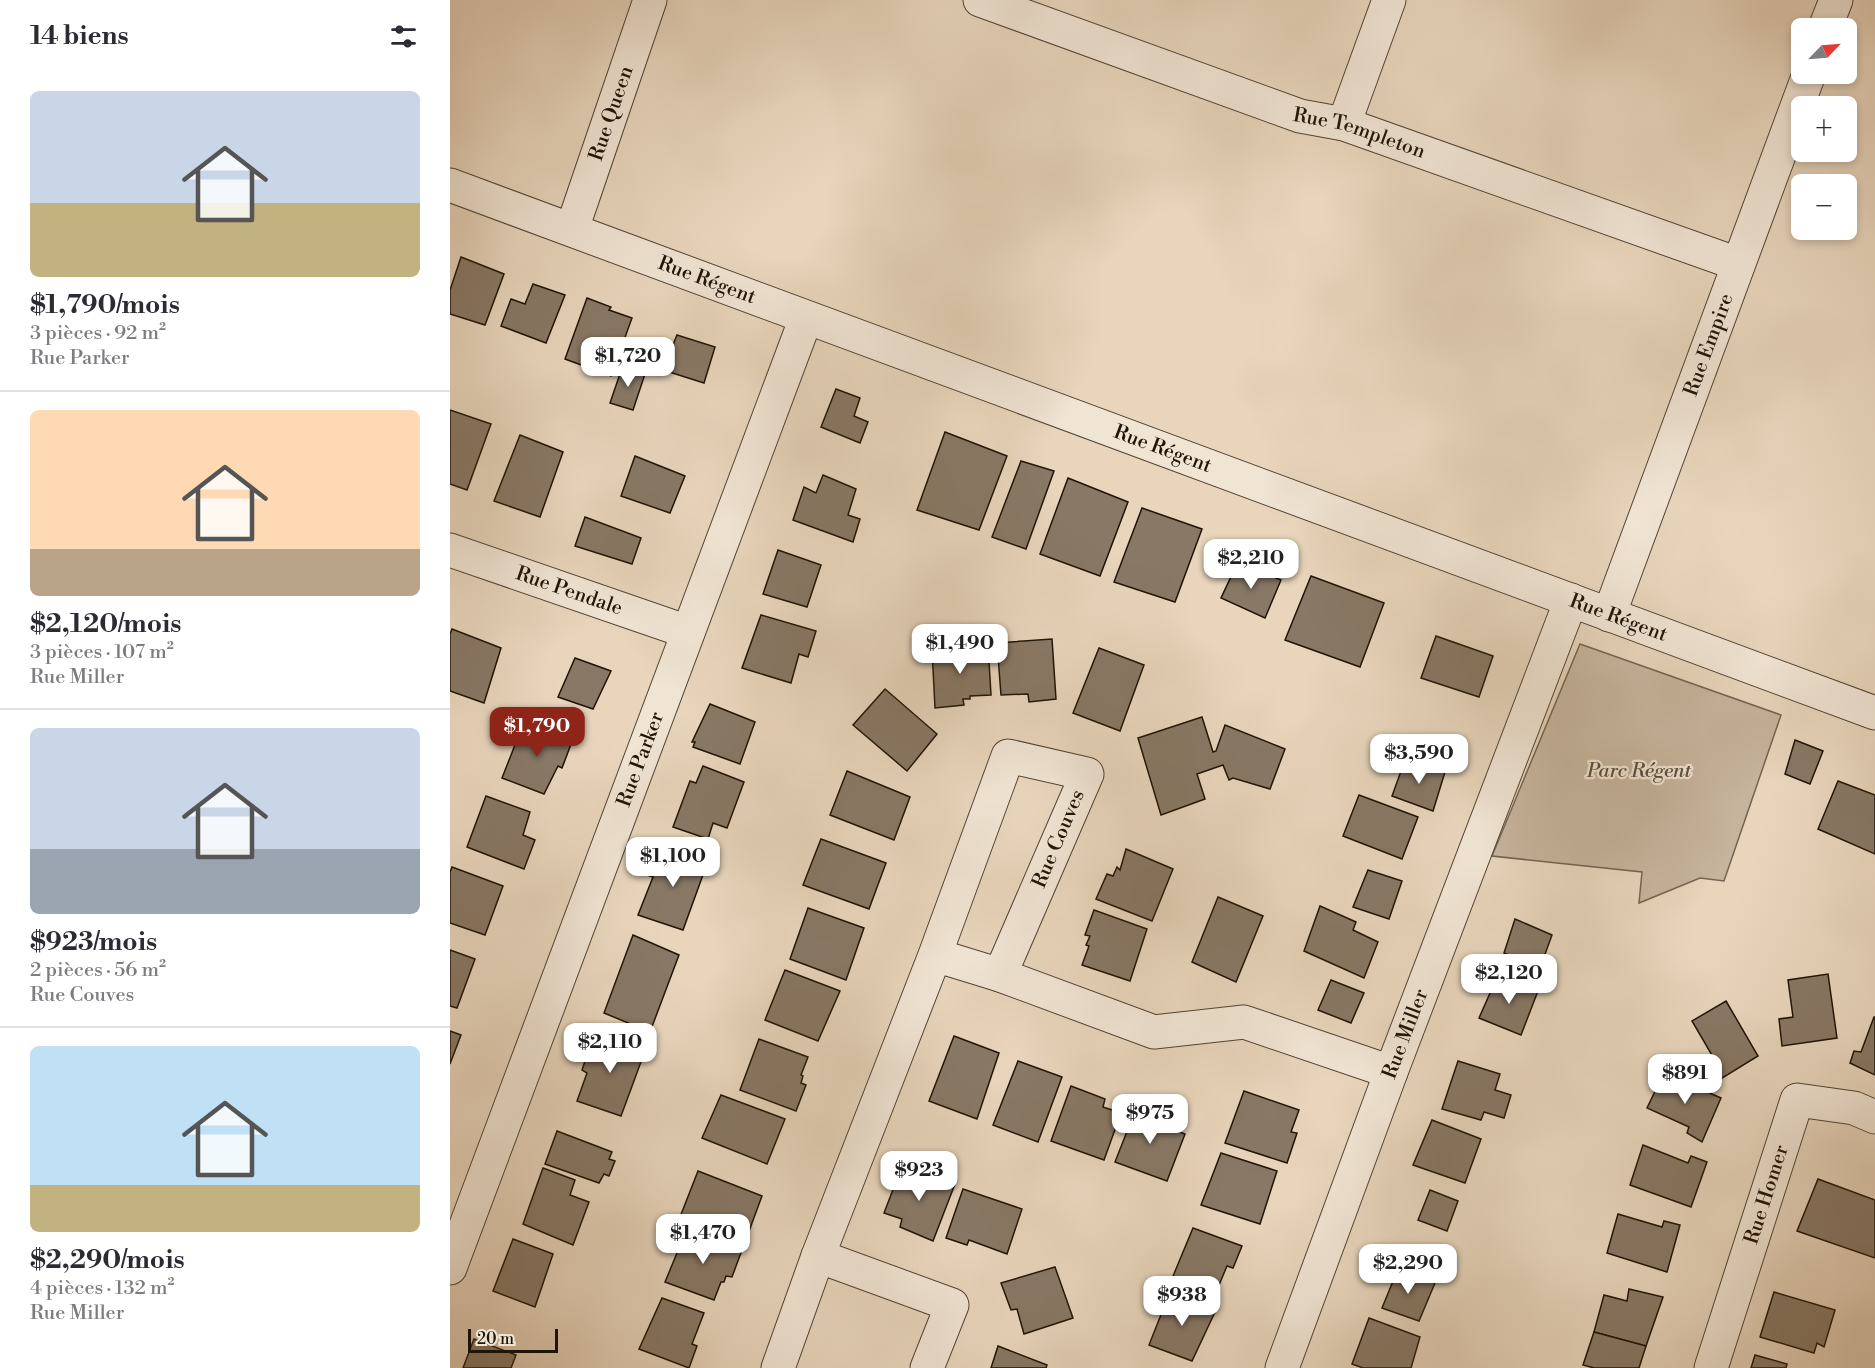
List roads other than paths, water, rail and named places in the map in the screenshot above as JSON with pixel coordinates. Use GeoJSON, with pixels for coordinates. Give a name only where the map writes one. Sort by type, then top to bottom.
{"type":"FeatureCollection","features":[{"type":"Feature","properties":{"kind":"street","name":"Rue Queen"},"geometry":{"type":"LineString","coordinates":[[572,229],[650,0]]}},
{"type":"Feature","properties":{"kind":"street","name":"Rue Templeton"},"geometry":{"type":"LineString","coordinates":[[981,0],[1022,8],[1300,116],[1344,124],[1738,264]]}},
{"type":"Feature","properties":{"kind":"street"},"geometry":{"type":"LineString","coordinates":[[1344,124],[1389,0]]}},
{"type":"Feature","properties":{"kind":"street"},"geometry":{"type":"LineString","coordinates":[[1830,18],[1836,0]]}},
{"type":"Feature","properties":{"kind":"street","name":"Rue Empire"},"geometry":{"type":"LineString","coordinates":[[1609,615],[1805,84]]}},
{"type":"Feature","properties":{"kind":"street","name":"Rue Régent"},"geometry":{"type":"LineString","coordinates":[[450,185],[1875,713]]}},
{"type":"Feature","properties":{"kind":"street","name":"Rue Parker"},"geometry":{"type":"LineString","coordinates":[[450,1268],[806,318]]}},
{"type":"Feature","properties":{"kind":"street","name":"Rue Pendale"},"geometry":{"type":"LineString","coordinates":[[450,550],[688,632]]}},
{"type":"Feature","properties":{"kind":"street","name":"Rue Miller"},"geometry":{"type":"LineString","coordinates":[[1282,1368],[1391,1072],[1571,600]]}},
{"type":"Feature","properties":{"kind":"street","name":"Rue Couves"},"geometry":{"type":"LineString","coordinates":[[778,1368],[818,1256],[935,955],[1008,756],[1087,774],[1000,975]]}},
{"type":"Feature","properties":{"kind":"street"},"geometry":{"type":"LineString","coordinates":[[935,955],[1000,975],[1154,1032],[1244,1022],[1391,1072]]}},
{"type":"Feature","properties":{"kind":"street","name":"Rue Homer"},"geometry":{"type":"LineString","coordinates":[[1711,1368],[1797,1100],[1854,1108],[1875,1117]]}},
{"type":"Feature","properties":{"kind":"street"},"geometry":{"type":"LineString","coordinates":[[818,1256],[952,1305],[927,1368]]}},
{"type":"Feature","properties":{"kind":"park label","name":"Parc Régent"},"geometry":{"type":"Point","coordinates":[1639,771]}}]}
